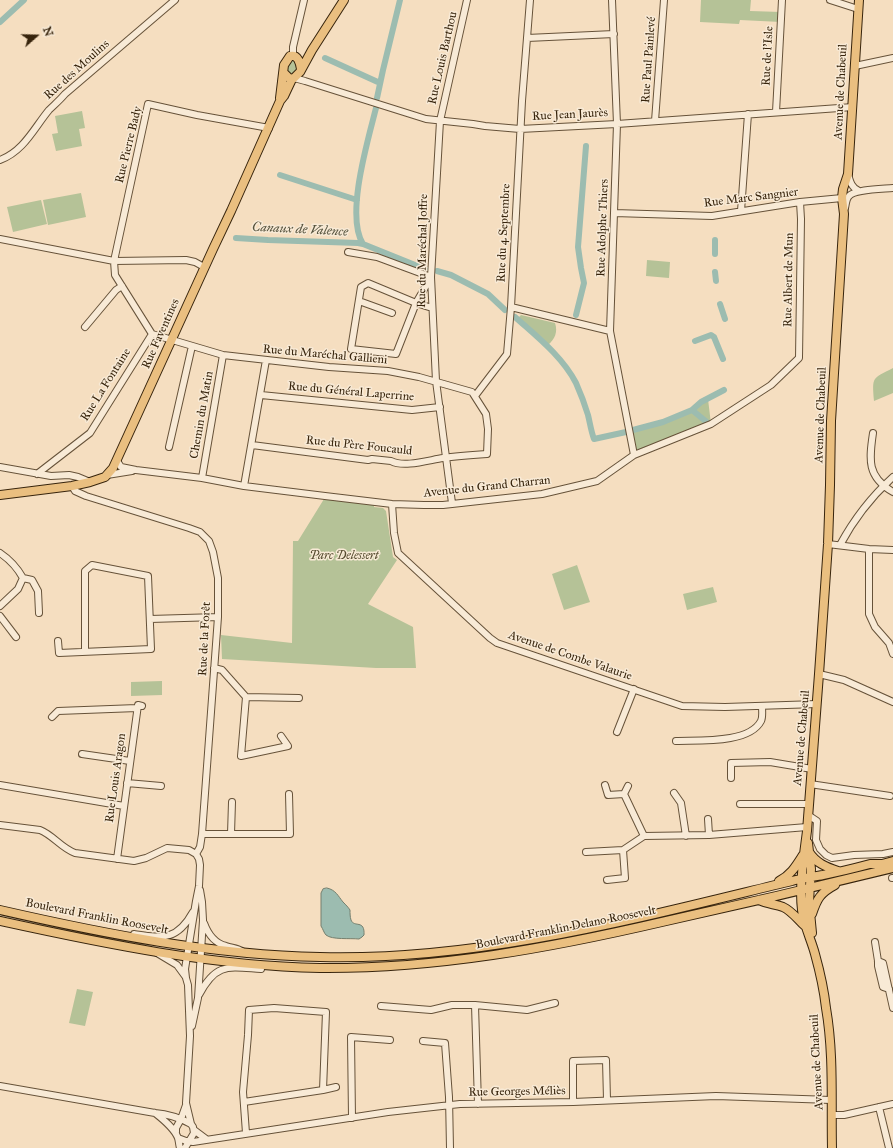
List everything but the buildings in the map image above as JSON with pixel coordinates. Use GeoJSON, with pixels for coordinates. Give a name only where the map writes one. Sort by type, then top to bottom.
{"type":"FeatureCollection","features":[{"type":"Feature","properties":{"kind":"main road"},"geometry":{"type":"LineString","coordinates":[[312,50],[305,54],[290,56],[286,61],[284,69],[284,73],[287,78],[293,79],[298,75],[344,0]]}},
{"type":"Feature","properties":{"kind":"main road","name":"Avenue de Chabeuil"},"geometry":{"type":"LineString","coordinates":[[832,1148],[831,1054],[829,1030],[815,953],[808,922],[802,909],[806,889],[807,829],[828,544],[832,403],[844,211],[842,198],[843,189],[848,174],[859,0]]}},
{"type":"Feature","properties":{"kind":"main road"},"geometry":{"type":"LineString","coordinates":[[295,56],[300,62],[301,69]]}},
{"type":"Feature","properties":{"kind":"main road","name":"Rue Faventines"},"geometry":{"type":"LineString","coordinates":[[280,101],[284,73]]}},
{"type":"Feature","properties":{"kind":"main road","name":"Rue Faventines"},"geometry":{"type":"LineString","coordinates":[[107,475],[117,461],[280,101],[293,79]]}},
{"type":"Feature","properties":{"kind":"main road"},"geometry":{"type":"LineString","coordinates":[[0,495],[72,486],[101,479],[107,475]]}},
{"type":"Feature","properties":{"kind":"main road"},"geometry":{"type":"LineString","coordinates":[[807,852],[819,863],[838,872]]}},
{"type":"Feature","properties":{"kind":"main road","name":"Avenue de Chabeuil"},"geometry":{"type":"LineString","coordinates":[[770,886],[790,874],[807,852]]}},
{"type":"Feature","properties":{"kind":"main road","name":"Boulevard Franklin Delano Roosevelt"},"geometry":{"type":"LineString","coordinates":[[189,946],[247,953],[319,957],[392,956],[451,951],[515,942],[600,926],[770,886],[807,874],[838,872],[870,864],[882,864],[893,861]]}},
{"type":"Feature","properties":{"kind":"main road"},"geometry":{"type":"LineString","coordinates":[[759,900],[765,903],[784,907],[808,922],[819,896],[827,889],[850,879],[893,868]]}},
{"type":"Feature","properties":{"kind":"main road","name":"Boulevard Franklin Delano Roosevelt"},"geometry":{"type":"LineString","coordinates":[[188,956],[255,964],[345,968],[452,961],[532,949],[602,936],[850,879]]}},
{"type":"Feature","properties":{"kind":"main road","name":"Boulevard Franklin Roosevelt"},"geometry":{"type":"LineString","coordinates":[[0,910],[144,940],[189,946]]}},
{"type":"Feature","properties":{"kind":"main road","name":"Boulevard Franklin Roosevelt"},"geometry":{"type":"LineString","coordinates":[[0,921],[75,938],[188,956]]}},
{"type":"Feature","properties":{"kind":"street","name":"Rue des Moulins"},"geometry":{"type":"LineString","coordinates":[[0,160],[7,158],[28,140],[49,110],[65,94],[175,0]]}},
{"type":"Feature","properties":{"kind":"street"},"geometry":{"type":"LineString","coordinates":[[295,56],[293,47],[304,0]]}},
{"type":"Feature","properties":{"kind":"street","name":"Rue Louis Barthou"},"geometry":{"type":"LineString","coordinates":[[440,121],[467,0]]}},
{"type":"Feature","properties":{"kind":"street","name":"Rue du 4 Septembre"},"geometry":{"type":"LineString","coordinates":[[475,396],[507,354],[511,307],[520,129],[530,0]]}},
{"type":"Feature","properties":{"kind":"street","name":"Rue Adolphe Thiers"},"geometry":{"type":"LineString","coordinates":[[612,0],[617,124],[610,331],[634,455]]}},
{"type":"Feature","properties":{"kind":"street","name":"Rue Paul Painlevé"},"geometry":{"type":"LineString","coordinates":[[655,121],[664,0]]}},
{"type":"Feature","properties":{"kind":"street","name":"Rue de l'Isle"},"geometry":{"type":"LineString","coordinates":[[776,112],[782,0]]}},
{"type":"Feature","properties":{"kind":"street"},"geometry":{"type":"LineString","coordinates":[[830,0],[858,9]]}},
{"type":"Feature","properties":{"kind":"street"},"geometry":{"type":"LineString","coordinates":[[527,38],[614,34]]}},
{"type":"Feature","properties":{"kind":"street"},"geometry":{"type":"LineString","coordinates":[[855,66],[893,58]]}},
{"type":"Feature","properties":{"kind":"street","name":"Rue Jean Jaurès"},"geometry":{"type":"LineString","coordinates":[[293,79],[305,81],[426,119],[520,129],[617,124],[852,107]]}},
{"type":"Feature","properties":{"kind":"street","name":"Rue Pierre Bady"},"geometry":{"type":"LineString","coordinates":[[114,261],[148,104],[268,128]]}},
{"type":"Feature","properties":{"kind":"street"},"geometry":{"type":"LineString","coordinates":[[741,211],[748,114]]}},
{"type":"Feature","properties":{"kind":"street","name":"Rue du Maréchal Joffre"},"geometry":{"type":"LineString","coordinates":[[440,121],[431,277],[436,382],[452,504]]}},
{"type":"Feature","properties":{"kind":"street"},"geometry":{"type":"LineString","coordinates":[[848,174],[852,185],[859,191]]}},
{"type":"Feature","properties":{"kind":"street"},"geometry":{"type":"LineString","coordinates":[[844,211],[850,194],[859,191],[893,188]]}},
{"type":"Feature","properties":{"kind":"street","name":"Rue Marc Sangnier"},"geometry":{"type":"LineString","coordinates":[[614,213],[712,216],[800,202],[842,198]]}},
{"type":"Feature","properties":{"kind":"street","name":"Rue Albert de Mun"},"geometry":{"type":"LineString","coordinates":[[799,358],[800,202]]}},
{"type":"Feature","properties":{"kind":"street"},"geometry":{"type":"LineString","coordinates":[[0,239],[114,261],[186,260],[195,262],[204,267]]}},
{"type":"Feature","properties":{"kind":"street"},"geometry":{"type":"LineString","coordinates":[[348,252],[377,257],[431,277],[416,303],[396,354],[351,350],[361,287],[368,283],[416,303],[432,308]]}},
{"type":"Feature","properties":{"kind":"street"},"geometry":{"type":"LineString","coordinates":[[114,261],[115,275],[152,334]]}},
{"type":"Feature","properties":{"kind":"street"},"geometry":{"type":"LineString","coordinates":[[85,328],[116,290],[122,286]]}},
{"type":"Feature","properties":{"kind":"street"},"geometry":{"type":"LineString","coordinates":[[359,301],[392,313]]}},
{"type":"Feature","properties":{"kind":"street"},"geometry":{"type":"LineString","coordinates":[[511,307],[610,331]]}},
{"type":"Feature","properties":{"kind":"street","name":"Rue du Maréchal Gallieni"},"geometry":{"type":"LineString","coordinates":[[152,334],[223,355],[329,367],[388,371],[418,377],[472,392],[475,396]]}},
{"type":"Feature","properties":{"kind":"street","name":"Rue La Fontaine"},"geometry":{"type":"LineString","coordinates":[[37,474],[90,433],[152,334]]}},
{"type":"Feature","properties":{"kind":"street"},"geometry":{"type":"LineString","coordinates":[[169,447],[192,346]]}},
{"type":"Feature","properties":{"kind":"street","name":"Chemin du Matin"},"geometry":{"type":"LineString","coordinates":[[202,478],[223,355]]}},
{"type":"Feature","properties":{"kind":"street","name":"Avenue du Grand Charran"},"geometry":{"type":"LineString","coordinates":[[136,470],[202,478],[244,486],[392,504],[452,504],[542,494],[597,481],[634,455],[711,424],[771,385],[799,358]]}},
{"type":"Feature","properties":{"kind":"street"},"geometry":{"type":"LineString","coordinates":[[244,486],[266,360]]}},
{"type":"Feature","properties":{"kind":"street","name":"Rue du Général Laperrine"},"geometry":{"type":"LineString","coordinates":[[261,395],[412,410],[440,407]]}},
{"type":"Feature","properties":{"kind":"street","name":"Rue du Père Foucauld"},"geometry":{"type":"LineString","coordinates":[[252,445],[410,464],[446,458],[487,454],[488,429],[486,414],[475,396]]}},
{"type":"Feature","properties":{"kind":"street"},"geometry":{"type":"LineString","coordinates":[[873,433],[870,452],[871,464],[875,476],[883,486],[893,492]]}},
{"type":"Feature","properties":{"kind":"street"},"geometry":{"type":"LineString","coordinates":[[117,461],[121,467],[136,470]]}},
{"type":"Feature","properties":{"kind":"street"},"geometry":{"type":"LineString","coordinates":[[0,467],[51,476],[69,474],[78,476],[90,482]]}},
{"type":"Feature","properties":{"kind":"street"},"geometry":{"type":"LineString","coordinates":[[107,475],[136,470]]}},
{"type":"Feature","properties":{"kind":"street"},"geometry":{"type":"LineString","coordinates":[[840,545],[854,520],[863,508],[893,477]]}},
{"type":"Feature","properties":{"kind":"street","name":"Rue de la Forêt"},"geometry":{"type":"LineString","coordinates":[[72,486],[75,491],[86,496],[200,532],[209,541],[213,552],[218,578],[218,618],[202,834],[200,846],[196,854],[200,865],[199,886],[185,969],[188,985],[190,1036],[186,1103]]}},
{"type":"Feature","properties":{"kind":"street","name":"Avenue de Combe Valaurie"},"geometry":{"type":"LineString","coordinates":[[392,504],[394,532],[398,553],[497,643],[682,706],[725,707],[817,704]]}},
{"type":"Feature","properties":{"kind":"street"},"geometry":{"type":"LineString","coordinates":[[828,544],[868,549],[893,550]]}},
{"type":"Feature","properties":{"kind":"street"},"geometry":{"type":"LineString","coordinates":[[868,549],[869,614],[875,627],[889,643],[893,654]]}},
{"type":"Feature","properties":{"kind":"street"},"geometry":{"type":"LineString","coordinates":[[0,553],[23,578],[32,580],[38,591],[39,613]]}},
{"type":"Feature","properties":{"kind":"street"},"geometry":{"type":"LineString","coordinates":[[58,641],[59,653],[85,652],[151,649],[148,576],[92,565],[84,571],[85,652]]}},
{"type":"Feature","properties":{"kind":"street"},"geometry":{"type":"LineString","coordinates":[[0,606],[18,589],[23,578]]}},
{"type":"Feature","properties":{"kind":"street"},"geometry":{"type":"LineString","coordinates":[[0,616],[16,637]]}},
{"type":"Feature","properties":{"kind":"street"},"geometry":{"type":"LineString","coordinates":[[150,619],[218,618]]}},
{"type":"Feature","properties":{"kind":"street"},"geometry":{"type":"LineString","coordinates":[[214,668],[222,670],[246,697],[241,756],[288,746],[280,736]]}},
{"type":"Feature","properties":{"kind":"street"},"geometry":{"type":"LineString","coordinates":[[819,674],[844,680],[893,699]]}},
{"type":"Feature","properties":{"kind":"street"},"geometry":{"type":"LineString","coordinates":[[617,732],[634,689]]}},
{"type":"Feature","properties":{"kind":"street"},"geometry":{"type":"LineString","coordinates":[[246,697],[299,698]]}},
{"type":"Feature","properties":{"kind":"street"},"geometry":{"type":"LineString","coordinates":[[676,741],[726,739],[749,732],[760,723],[762,717],[762,706]]}},
{"type":"Feature","properties":{"kind":"street","name":"Rue Louis Aragon"},"geometry":{"type":"LineString","coordinates":[[52,717],[58,711],[140,707],[130,761],[116,859]]}},
{"type":"Feature","properties":{"kind":"street"},"geometry":{"type":"LineString","coordinates":[[82,754],[130,761]]}},
{"type":"Feature","properties":{"kind":"street"},"geometry":{"type":"LineString","coordinates":[[731,778],[731,763],[770,762],[812,769]]}},
{"type":"Feature","properties":{"kind":"street"},"geometry":{"type":"LineString","coordinates":[[127,783],[161,786]]}},
{"type":"Feature","properties":{"kind":"street"},"geometry":{"type":"LineString","coordinates":[[810,784],[890,796]]}},
{"type":"Feature","properties":{"kind":"street"},"geometry":{"type":"LineString","coordinates":[[0,785],[124,806]]}},
{"type":"Feature","properties":{"kind":"street"},"geometry":{"type":"LineString","coordinates":[[605,785],[608,795],[624,794]]}},
{"type":"Feature","properties":{"kind":"street"},"geometry":{"type":"LineString","coordinates":[[624,794],[628,786]]}},
{"type":"Feature","properties":{"kind":"street"},"geometry":{"type":"LineString","coordinates":[[674,793],[681,803],[686,836]]}},
{"type":"Feature","properties":{"kind":"street"},"geometry":{"type":"LineString","coordinates":[[202,834],[290,834],[289,794]]}},
{"type":"Feature","properties":{"kind":"street"},"geometry":{"type":"LineString","coordinates":[[624,794],[644,836]]}},
{"type":"Feature","properties":{"kind":"street"},"geometry":{"type":"LineString","coordinates":[[231,834],[232,802]]}},
{"type":"Feature","properties":{"kind":"street"},"geometry":{"type":"LineString","coordinates":[[740,804],[809,804]]}},
{"type":"Feature","properties":{"kind":"street"},"geometry":{"type":"LineString","coordinates":[[808,815],[817,821],[816,840],[820,849],[832,858],[893,852]]}},
{"type":"Feature","properties":{"kind":"street"},"geometry":{"type":"LineString","coordinates":[[708,819],[709,835]]}},
{"type":"Feature","properties":{"kind":"street"},"geometry":{"type":"LineString","coordinates":[[0,825],[46,832],[67,850],[75,853],[134,861],[141,860],[167,848],[189,850],[196,854]]}},
{"type":"Feature","properties":{"kind":"street"},"geometry":{"type":"LineString","coordinates":[[586,852],[623,850],[644,836],[686,836],[807,829]]}},
{"type":"Feature","properties":{"kind":"street"},"geometry":{"type":"LineString","coordinates":[[607,880],[625,878],[623,850]]}},
{"type":"Feature","properties":{"kind":"street","name":"Rue de la Forêt"},"geometry":{"type":"LineString","coordinates":[[190,1036],[198,998],[203,920],[199,886]]}},
{"type":"Feature","properties":{"kind":"street"},"geometry":{"type":"LineString","coordinates":[[103,932],[116,931],[158,937],[168,936],[180,929],[190,918],[195,908]]}},
{"type":"Feature","properties":{"kind":"street"},"geometry":{"type":"LineString","coordinates":[[203,920],[207,932],[218,943],[247,953]]}},
{"type":"Feature","properties":{"kind":"street"},"geometry":{"type":"LineString","coordinates":[[875,942],[878,961],[883,963],[893,1008]]}},
{"type":"Feature","properties":{"kind":"street"},"geometry":{"type":"LineString","coordinates":[[153,950],[177,965],[186,978]]}},
{"type":"Feature","properties":{"kind":"street","name":"Rue de la Forêt"},"geometry":{"type":"LineString","coordinates":[[198,998],[206,982],[216,972],[226,968],[232,967],[283,970],[305,967]]}},
{"type":"Feature","properties":{"kind":"street"},"geometry":{"type":"LineString","coordinates":[[381,1006],[431,1010],[452,1005],[475,1005],[527,1010],[555,1003]]}},
{"type":"Feature","properties":{"kind":"street"},"geometry":{"type":"LineString","coordinates":[[475,1005],[478,1104]]}},
{"type":"Feature","properties":{"kind":"street"},"geometry":{"type":"LineString","coordinates":[[246,1133],[243,1092],[249,1010],[274,1008],[326,1012],[323,1090]]}},
{"type":"Feature","properties":{"kind":"street"},"geometry":{"type":"LineString","coordinates":[[352,1118],[351,1037],[390,1040]]}},
{"type":"Feature","properties":{"kind":"street"},"geometry":{"type":"LineString","coordinates":[[423,1041],[445,1043],[449,1097],[450,1148]]}},
{"type":"Feature","properties":{"kind":"street"},"geometry":{"type":"LineString","coordinates":[[573,1102],[573,1061],[606,1060],[607,1100]]}},
{"type":"Feature","properties":{"kind":"street"},"geometry":{"type":"LineString","coordinates":[[2,1087],[166,1114],[186,1124],[206,1140]]}},
{"type":"Feature","properties":{"kind":"street"},"geometry":{"type":"LineString","coordinates":[[244,1102],[336,1087]]}},
{"type":"Feature","properties":{"kind":"street","name":"Rue Georges Méliès"},"geometry":{"type":"LineString","coordinates":[[184,1140],[206,1140],[246,1133],[449,1105],[716,1096],[831,1100]]}},
{"type":"Feature","properties":{"kind":"street"},"geometry":{"type":"LineString","coordinates":[[186,1103],[186,1124]]}},
{"type":"Feature","properties":{"kind":"street"},"geometry":{"type":"LineString","coordinates":[[180,1148],[184,1140],[194,1133],[186,1124],[186,1103]]}},
{"type":"Feature","properties":{"kind":"street"},"geometry":{"type":"LineString","coordinates":[[832,1115],[844,1115],[893,1104]]}},
{"type":"Feature","properties":{"kind":"street"},"geometry":{"type":"LineString","coordinates":[[879,1108],[889,1148]]}},
{"type":"Feature","properties":{"kind":"street"},"geometry":{"type":"LineString","coordinates":[[155,1113],[184,1140]]}},
{"type":"Feature","properties":{"kind":"street"},"geometry":{"type":"LineString","coordinates":[[184,1140],[176,1128],[186,1124]]}},
{"type":"Feature","properties":{"kind":"green space"},"geometry":{"type":"Polygon","coordinates":[[[701,0],[751,0],[750,11],[781,12],[781,22],[740,20],[739,24],[700,22],[701,0]]]}},
{"type":"Feature","properties":{"kind":"green space"},"geometry":{"type":"Polygon","coordinates":[[[292,60],[295,61],[297,67],[296,71],[291,74],[287,70],[287,65],[292,60]]]}},
{"type":"Feature","properties":{"kind":"green space"},"geometry":{"type":"Polygon","coordinates":[[[82,111],[85,128],[79,129],[82,146],[56,151],[52,134],[58,133],[55,116],[82,111]]]}},
{"type":"Feature","properties":{"kind":"green space"},"geometry":{"type":"Polygon","coordinates":[[[81,193],[86,217],[48,225],[43,200],[81,193]]]}},
{"type":"Feature","properties":{"kind":"green space"},"geometry":{"type":"Polygon","coordinates":[[[41,200],[47,224],[13,232],[7,207],[41,200]]]}},
{"type":"Feature","properties":{"kind":"green space"},"geometry":{"type":"Polygon","coordinates":[[[647,260],[670,262],[669,278],[646,276],[647,260]]]}},
{"type":"Feature","properties":{"kind":"green space"},"geometry":{"type":"Polygon","coordinates":[[[521,315],[555,323],[556,332],[554,338],[548,345],[518,318],[521,315]]]}},
{"type":"Feature","properties":{"kind":"green space"},"geometry":{"type":"Polygon","coordinates":[[[893,368],[893,393],[874,401],[873,387],[875,379],[893,368]]]}},
{"type":"Feature","properties":{"kind":"green space"},"geometry":{"type":"Polygon","coordinates":[[[708,399],[711,424],[634,455],[630,433],[633,430],[676,417],[690,411],[708,399]]]}},
{"type":"Feature","properties":{"kind":"green space","name":"Parc Delessert"},"geometry":{"type":"Polygon","coordinates":[[[324,499],[374,505],[374,507],[383,508],[386,511],[393,557],[397,560],[368,604],[413,627],[416,668],[376,668],[222,659],[221,635],[292,643],[293,541],[298,541],[324,499]]]}},
{"type":"Feature","properties":{"kind":"green space"},"geometry":{"type":"Polygon","coordinates":[[[577,565],[590,602],[564,610],[552,574],[577,565]]]}},
{"type":"Feature","properties":{"kind":"green space"},"geometry":{"type":"Polygon","coordinates":[[[713,587],[717,602],[687,610],[683,594],[713,587]]]}},
{"type":"Feature","properties":{"kind":"green space"},"geometry":{"type":"Polygon","coordinates":[[[162,681],[162,695],[131,696],[131,682],[162,681]]]}},
{"type":"Feature","properties":{"kind":"green space"},"geometry":{"type":"Polygon","coordinates":[[[77,989],[93,992],[85,1026],[69,1023],[77,989]]]}},
{"type":"Feature","properties":{"kind":"shaded area"},"geometry":{"type":"Polygon","coordinates":[[[327,888],[335,892],[350,910],[352,922],[363,927],[364,935],[362,937],[359,939],[337,938],[329,937],[325,934],[321,926],[321,893],[323,889],[327,888]]]}},
{"type":"Feature","properties":{"kind":"waterway"},"geometry":{"type":"LineString","coordinates":[[0,22],[24,0]]}},
{"type":"Feature","properties":{"kind":"waterway"},"geometry":{"type":"LineString","coordinates":[[377,98],[400,0]]}},
{"type":"Feature","properties":{"kind":"waterway"},"geometry":{"type":"LineString","coordinates":[[325,58],[380,83]]}},
{"type":"Feature","properties":{"kind":"waterway"},"geometry":{"type":"LineString","coordinates":[[376,108],[364,158],[357,197],[356,215],[358,231],[363,244],[425,269]]}},
{"type":"Feature","properties":{"kind":"waterway"},"geometry":{"type":"LineString","coordinates":[[576,315],[584,283],[578,247],[586,146]]}},
{"type":"Feature","properties":{"kind":"waterway"},"geometry":{"type":"LineString","coordinates":[[280,175],[357,200]]}},
{"type":"Feature","properties":{"kind":"waterway","name":"Canaux de Valence"},"geometry":{"type":"LineString","coordinates":[[236,238],[363,244]]}},
{"type":"Feature","properties":{"kind":"waterway"},"geometry":{"type":"LineString","coordinates":[[715,240],[715,254]]}},
{"type":"Feature","properties":{"kind":"waterway"},"geometry":{"type":"LineString","coordinates":[[437,271],[451,275],[488,294],[505,310]]}},
{"type":"Feature","properties":{"kind":"waterway"},"geometry":{"type":"LineString","coordinates":[[715,272],[716,281]]}},
{"type":"Feature","properties":{"kind":"waterway"},"geometry":{"type":"LineString","coordinates":[[720,304],[725,319]]}},
{"type":"Feature","properties":{"kind":"waterway"},"geometry":{"type":"LineString","coordinates":[[515,317],[556,355],[570,373],[576,383],[584,403],[594,439],[626,432]]}},
{"type":"Feature","properties":{"kind":"waterway","name":"Canaux de Valence"},"geometry":{"type":"LineString","coordinates":[[695,341],[711,335],[714,337],[723,359]]}},
{"type":"Feature","properties":{"kind":"waterway","name":"Canaux de Valence"},"geometry":{"type":"LineString","coordinates":[[633,430],[663,422],[692,410],[701,402],[724,390]]}},
{"type":"Feature","properties":{"kind":"waterway","name":"Canaux de Valence"},"geometry":{"type":"LineString","coordinates":[[692,410],[708,423]]}}]}
